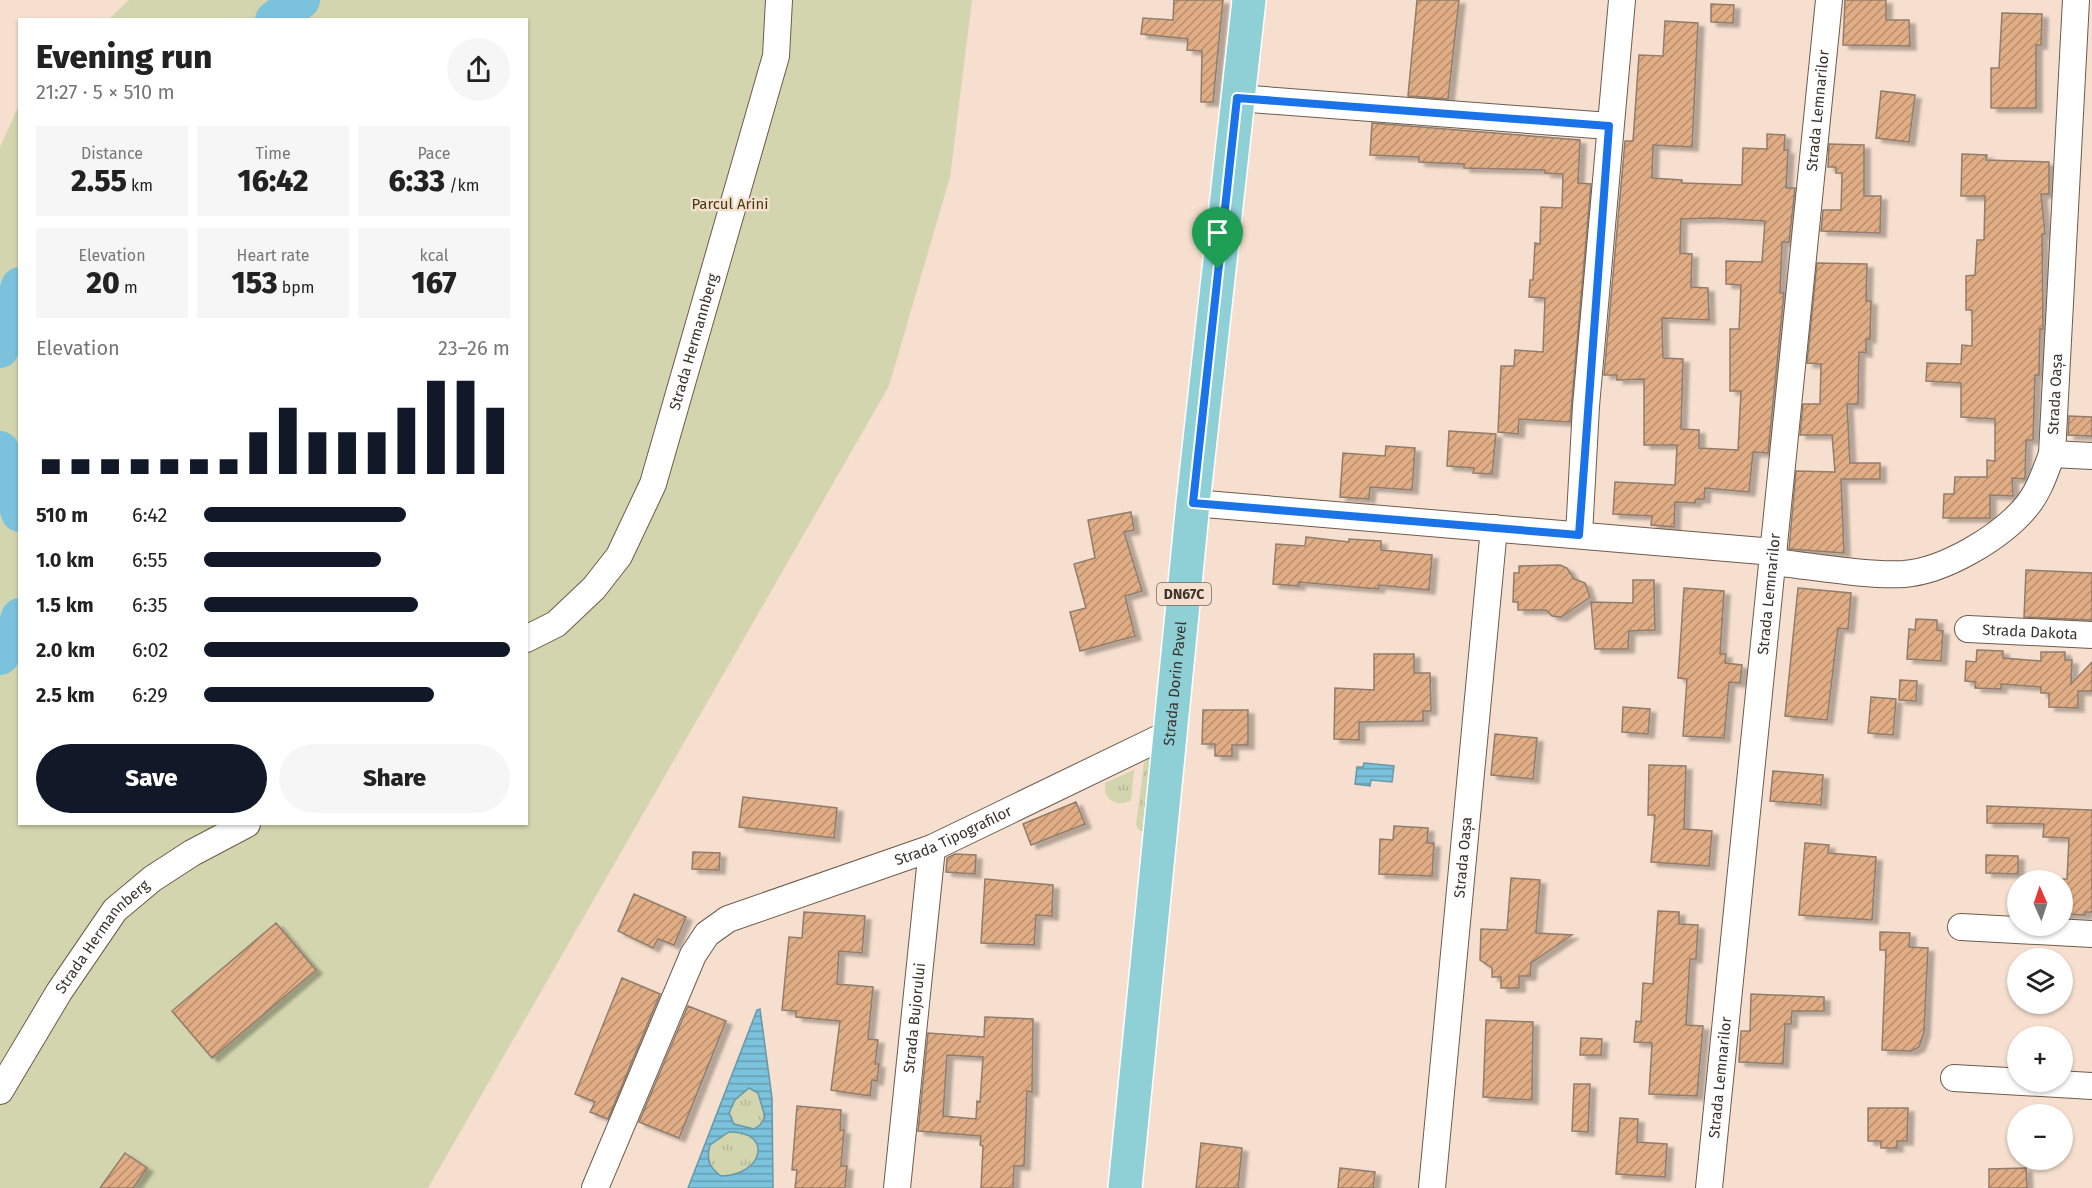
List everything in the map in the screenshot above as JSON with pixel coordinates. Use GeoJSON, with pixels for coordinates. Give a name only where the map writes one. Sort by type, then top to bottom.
{"type":"FeatureCollection","features":[{"type":"Feature","properties":{"kind":"main road","name":"Strada Dorin Pavel"},"geometry":{"type":"LineString","coordinates":[[1125,1188],[1193,503],[1249,0]]}},
{"type":"Feature","properties":{"kind":"street","name":"Strada Hermannberg"},"geometry":{"type":"LineString","coordinates":[[528,638],[556,624],[594,588],[619,556],[653,484],[776,56],[779,0]]}},
{"type":"Feature","properties":{"kind":"street"},"geometry":{"type":"LineString","coordinates":[[1579,535],[1609,126],[1622,0]]}},
{"type":"Feature","properties":{"kind":"street","name":"Strada Lemnarilor"},"geometry":{"type":"LineString","coordinates":[[1709,1188],[1829,0]]}},
{"type":"Feature","properties":{"kind":"street","name":"Strada Oașa"},"geometry":{"type":"LineString","coordinates":[[1193,503],[1579,535],[1773,557],[1888,574],[1918,572],[1937,566],[1984,541],[2015,518],[2035,492],[2052,454],[2080,179],[2076,0]]}},
{"type":"Feature","properties":{"kind":"street"},"geometry":{"type":"LineString","coordinates":[[1237,98],[1609,126]]}},
{"type":"Feature","properties":{"kind":"street"},"geometry":{"type":"LineString","coordinates":[[2052,454],[2092,456]]}},
{"type":"Feature","properties":{"kind":"street","name":"Strada Oașa"},"geometry":{"type":"LineString","coordinates":[[1432,1188],[1494,528]]}},
{"type":"Feature","properties":{"kind":"street","name":"Strada Dakota"},"geometry":{"type":"LineString","coordinates":[[1968,628],[2092,635]]}},
{"type":"Feature","properties":{"kind":"street","name":"Strada Tipografilor"},"geometry":{"type":"LineString","coordinates":[[595,1188],[693,955],[707,934],[728,919],[932,848],[1170,733]]}},
{"type":"Feature","properties":{"kind":"street","name":"Strada Hermannberg"},"geometry":{"type":"LineString","coordinates":[[0,1091],[59,992],[114,910],[152,879],[245,825]]}},
{"type":"Feature","properties":{"kind":"street","name":"Strada Bujorului"},"geometry":{"type":"LineString","coordinates":[[897,1188],[932,848]]}},
{"type":"Feature","properties":{"kind":"street"},"geometry":{"type":"LineString","coordinates":[[1962,927],[2092,934]]}},
{"type":"Feature","properties":{"kind":"street"},"geometry":{"type":"LineString","coordinates":[[1954,1078],[2092,1086]]}},
{"type":"Feature","properties":{"kind":"green space","name":"Parcul Arini"},"geometry":{"type":"Polygon","coordinates":[[[129,0],[972,0],[950,177],[889,386],[428,1188],[0,1188],[0,147],[18,107],[18,825],[528,825],[528,18],[110,18],[129,0]]]}},
{"type":"Feature","properties":{"kind":"green space"},"geometry":{"type":"Polygon","coordinates":[[[1151,758],[1144,832],[1136,825],[1144,763],[1151,758]]]}},
{"type":"Feature","properties":{"kind":"green space"},"geometry":{"type":"Polygon","coordinates":[[[1134,770],[1131,800],[1120,803],[1110,799],[1105,792],[1105,783],[1134,770]]]}},
{"type":"Feature","properties":{"kind":"green space"},"geometry":{"type":"Polygon","coordinates":[[[749,1088],[758,1092],[765,1117],[754,1129],[734,1124],[729,1113],[735,1100],[749,1088]]]}},
{"type":"Feature","properties":{"kind":"green space"},"geometry":{"type":"Polygon","coordinates":[[[729,1132],[753,1138],[758,1154],[754,1162],[746,1169],[735,1174],[721,1176],[710,1163],[710,1145],[729,1132]]]}},
{"type":"Feature","properties":{"kind":"water"},"geometry":{"type":"Polygon","coordinates":[[[1364,763],[1394,766],[1392,782],[1371,780],[1370,786],[1355,784],[1357,767],[1363,767],[1364,763]]]}},
{"type":"Feature","properties":{"kind":"water"},"geometry":{"type":"Polygon","coordinates":[[[760,1009],[772,1098],[773,1188],[688,1188],[757,1010],[760,1009]],[[749,1088],[735,1100],[729,1113],[734,1124],[754,1129],[765,1117],[758,1093],[749,1088]],[[729,1132],[710,1145],[709,1150],[710,1163],[721,1176],[735,1174],[746,1169],[754,1162],[758,1154],[753,1138],[729,1132]]]}},
{"type":"Feature","properties":{"kind":"building"},"geometry":{"type":"Polygon","coordinates":[[[1174,0],[1223,0],[1213,102],[1201,102],[1202,51],[1187,50],[1188,39],[1141,34],[1143,18],[1173,20],[1174,0]]]}},
{"type":"Feature","properties":{"kind":"building"},"geometry":{"type":"Polygon","coordinates":[[[1417,0],[1459,0],[1448,99],[1408,96],[1417,0]]]}},
{"type":"Feature","properties":{"kind":"building"},"geometry":{"type":"Polygon","coordinates":[[[1845,0],[1886,0],[1886,20],[1909,20],[1910,46],[1843,45],[1845,0]]]}},
{"type":"Feature","properties":{"kind":"building"},"geometry":{"type":"Polygon","coordinates":[[[1711,4],[1734,5],[1733,23],[1711,22],[1711,4]]]}},
{"type":"Feature","properties":{"kind":"building"},"geometry":{"type":"Polygon","coordinates":[[[2002,13],[2042,14],[2041,45],[2036,45],[2036,108],[1991,108],[1991,68],[1999,68],[2002,13]]]}},
{"type":"Feature","properties":{"kind":"building"},"geometry":{"type":"Polygon","coordinates":[[[1665,21],[1698,23],[1692,147],[1653,145],[1652,178],[1682,180],[1682,183],[1742,185],[1743,148],[1767,149],[1767,134],[1785,135],[1784,150],[1788,150],[1786,188],[1795,188],[1789,242],[1782,242],[1780,293],[1784,293],[1768,453],[1753,452],[1749,492],[1705,488],[1704,499],[1696,499],[1695,503],[1675,502],[1674,527],[1651,525],[1652,516],[1613,514],[1615,482],[1675,485],[1677,445],[1644,445],[1644,379],[1617,380],[1617,375],[1604,375],[1625,141],[1633,141],[1639,55],[1663,56],[1665,21]],[[1681,219],[1680,253],[1692,254],[1691,287],[1708,288],[1709,320],[1662,318],[1663,358],[1683,359],[1681,429],[1699,430],[1699,448],[1738,450],[1741,391],[1730,391],[1730,329],[1739,329],[1741,285],[1726,284],[1726,261],[1762,262],[1765,221],[1681,219]]]}},
{"type":"Feature","properties":{"kind":"building"},"geometry":{"type":"Polygon","coordinates":[[[1881,91],[1915,95],[1909,142],[1876,138],[1881,91]]]}},
{"type":"Feature","properties":{"kind":"building"},"geometry":{"type":"Polygon","coordinates":[[[1372,123],[1580,140],[1578,183],[1591,184],[1570,422],[1519,419],[1518,434],[1498,432],[1501,366],[1514,366],[1515,350],[1543,352],[1545,298],[1529,297],[1530,280],[1533,280],[1535,243],[1540,244],[1541,207],[1562,208],[1563,174],[1545,173],[1545,170],[1464,168],[1464,164],[1419,162],[1419,157],[1370,155],[1372,123]]]}},
{"type":"Feature","properties":{"kind":"building"},"geometry":{"type":"Polygon","coordinates":[[[1829,144],[1864,145],[1864,196],[1881,196],[1880,233],[1821,231],[1823,210],[1841,210],[1842,173],[1836,173],[1836,167],[1828,167],[1829,144]]]}},
{"type":"Feature","properties":{"kind":"building"},"geometry":{"type":"Polygon","coordinates":[[[1962,154],[1987,155],[1986,160],[2049,162],[2049,194],[2041,194],[2045,234],[2042,234],[2043,329],[2040,329],[2039,375],[2035,375],[2033,440],[2026,440],[2025,479],[2012,478],[2013,496],[1990,495],[1990,518],[1943,518],[1944,494],[1954,494],[1955,477],[1987,477],[1987,460],[1995,461],[1995,419],[1961,417],[1961,383],[1926,381],[1927,363],[1961,364],[1962,345],[1972,346],[1972,310],[1966,310],[1966,276],[1975,275],[1977,240],[1984,240],[1985,196],[1961,196],[1962,154]]]}},
{"type":"Feature","properties":{"kind":"building"},"geometry":{"type":"Polygon","coordinates":[[[1817,263],[1867,264],[1866,301],[1871,301],[1870,339],[1866,339],[1866,353],[1859,352],[1858,404],[1847,404],[1850,463],[1880,463],[1880,479],[1841,479],[1844,553],[1789,549],[1796,471],[1835,472],[1832,435],[1800,435],[1803,404],[1820,404],[1821,364],[1807,363],[1817,263]]]}},
{"type":"Feature","properties":{"kind":"building"},"geometry":{"type":"Polygon","coordinates":[[[2069,416],[2092,417],[2092,436],[2068,435],[2069,416]]]}},
{"type":"Feature","properties":{"kind":"building"},"geometry":{"type":"Polygon","coordinates":[[[1449,431],[1496,434],[1492,474],[1473,473],[1474,468],[1447,466],[1449,431]]]}},
{"type":"Feature","properties":{"kind":"building"},"geometry":{"type":"Polygon","coordinates":[[[1386,446],[1415,448],[1412,490],[1370,487],[1369,499],[1340,497],[1343,453],[1385,456],[1386,446]]]}},
{"type":"Feature","properties":{"kind":"building"},"geometry":{"type":"Polygon","coordinates":[[[1131,512],[1134,530],[1124,532],[1142,591],[1125,596],[1135,636],[1080,651],[1070,612],[1086,608],[1074,564],[1095,558],[1088,520],[1131,512]]]}},
{"type":"Feature","properties":{"kind":"building"},"geometry":{"type":"Polygon","coordinates":[[[1306,537],[1349,542],[1349,539],[1381,541],[1381,550],[1432,555],[1429,590],[1379,585],[1378,589],[1299,582],[1299,586],[1273,584],[1276,544],[1305,546],[1306,537]]]}},
{"type":"Feature","properties":{"kind":"building"},"geometry":{"type":"Polygon","coordinates":[[[1560,565],[1567,568],[1574,579],[1585,583],[1590,597],[1561,617],[1552,616],[1546,610],[1518,610],[1518,602],[1513,602],[1514,573],[1519,573],[1519,566],[1560,565]]]}},
{"type":"Feature","properties":{"kind":"building"},"geometry":{"type":"Polygon","coordinates":[[[2026,570],[2092,573],[2092,620],[2024,617],[2026,570]]]}},
{"type":"Feature","properties":{"kind":"building"},"geometry":{"type":"Polygon","coordinates":[[[1633,580],[1654,580],[1655,630],[1629,631],[1628,649],[1595,649],[1591,602],[1633,603],[1633,580]]]}},
{"type":"Feature","properties":{"kind":"building"},"geometry":{"type":"Polygon","coordinates":[[[1684,588],[1724,591],[1720,654],[1726,654],[1725,663],[1742,665],[1740,683],[1729,682],[1724,738],[1683,736],[1687,679],[1678,678],[1684,588]]]}},
{"type":"Feature","properties":{"kind":"building"},"geometry":{"type":"Polygon","coordinates":[[[1798,588],[1851,593],[1848,629],[1838,628],[1827,720],[1785,716],[1798,588]]]}},
{"type":"Feature","properties":{"kind":"building"},"geometry":{"type":"Polygon","coordinates":[[[1916,619],[1937,620],[1937,630],[1943,631],[1941,661],[1907,659],[1909,629],[1915,630],[1916,619]]]}},
{"type":"Feature","properties":{"kind":"building"},"geometry":{"type":"Polygon","coordinates":[[[1977,650],[2003,651],[2003,658],[2041,661],[2041,652],[2065,652],[2065,660],[2072,660],[2071,684],[2092,662],[2092,691],[2078,691],[2078,708],[2049,707],[2049,693],[2041,693],[2041,687],[2001,684],[2001,689],[1975,688],[1976,682],[1965,681],[1966,661],[1976,662],[1977,650]]]}},
{"type":"Feature","properties":{"kind":"building"},"geometry":{"type":"Polygon","coordinates":[[[1374,654],[1414,654],[1414,673],[1430,673],[1431,711],[1423,711],[1423,721],[1359,722],[1359,740],[1334,739],[1335,688],[1374,690],[1374,654]]]}},
{"type":"Feature","properties":{"kind":"building"},"geometry":{"type":"Polygon","coordinates":[[[1900,680],[1917,681],[1916,701],[1899,700],[1900,680]]]}},
{"type":"Feature","properties":{"kind":"building"},"geometry":{"type":"Polygon","coordinates":[[[1871,697],[1896,699],[1893,735],[1868,733],[1871,697]]]}},
{"type":"Feature","properties":{"kind":"building"},"geometry":{"type":"Polygon","coordinates":[[[1623,707],[1650,709],[1648,734],[1622,732],[1623,707]]]}},
{"type":"Feature","properties":{"kind":"building"},"geometry":{"type":"Polygon","coordinates":[[[1203,710],[1248,710],[1248,745],[1232,745],[1232,756],[1215,756],[1215,744],[1202,744],[1203,710]]]}},
{"type":"Feature","properties":{"kind":"building"},"geometry":{"type":"Polygon","coordinates":[[[1495,734],[1537,738],[1533,779],[1491,775],[1495,734]]]}},
{"type":"Feature","properties":{"kind":"building"},"geometry":{"type":"Polygon","coordinates":[[[1649,765],[1686,766],[1684,829],[1712,831],[1709,866],[1651,862],[1655,815],[1648,815],[1649,765]]]}},
{"type":"Feature","properties":{"kind":"building"},"geometry":{"type":"Polygon","coordinates":[[[1773,771],[1823,775],[1821,805],[1770,801],[1773,771]]]}},
{"type":"Feature","properties":{"kind":"building"},"geometry":{"type":"Polygon","coordinates":[[[743,797],[837,808],[834,838],[739,827],[743,797]]]}},
{"type":"Feature","properties":{"kind":"building"},"geometry":{"type":"Polygon","coordinates":[[[1076,802],[1085,824],[1031,845],[1023,824],[1076,802]]]}},
{"type":"Feature","properties":{"kind":"building"},"geometry":{"type":"Polygon","coordinates":[[[1987,806],[2092,810],[2092,912],[2085,912],[2085,915],[2073,914],[2073,870],[2067,870],[2069,838],[2043,837],[2044,824],[1987,823],[1987,806]]]}},
{"type":"Feature","properties":{"kind":"building"},"geometry":{"type":"Polygon","coordinates":[[[1394,826],[1428,828],[1427,843],[1434,843],[1432,876],[1379,874],[1380,839],[1393,840],[1394,826]]]}},
{"type":"Feature","properties":{"kind":"building"},"geometry":{"type":"Polygon","coordinates":[[[1805,843],[1829,845],[1828,853],[1876,857],[1872,920],[1799,915],[1805,843]]]}},
{"type":"Feature","properties":{"kind":"building"},"geometry":{"type":"Polygon","coordinates":[[[693,852],[720,853],[719,870],[692,869],[693,852]]]}},
{"type":"Feature","properties":{"kind":"building"},"geometry":{"type":"Polygon","coordinates":[[[955,854],[976,855],[975,874],[946,872],[947,858],[955,854]]]}},
{"type":"Feature","properties":{"kind":"building"},"geometry":{"type":"Polygon","coordinates":[[[1986,855],[2018,856],[2018,870],[2007,870],[2007,874],[1986,873],[1986,855]]]}},
{"type":"Feature","properties":{"kind":"building"},"geometry":{"type":"Polygon","coordinates":[[[1511,878],[1540,880],[1536,933],[1572,935],[1531,963],[1530,976],[1519,976],[1519,988],[1501,988],[1501,977],[1492,977],[1492,968],[1480,960],[1481,929],[1507,930],[1511,878]]]}},
{"type":"Feature","properties":{"kind":"building"},"geometry":{"type":"Polygon","coordinates":[[[985,879],[1053,885],[1052,916],[1036,915],[1034,945],[981,943],[985,879]]]}},
{"type":"Feature","properties":{"kind":"building"},"geometry":{"type":"Polygon","coordinates":[[[634,894],[686,917],[674,945],[658,939],[653,948],[618,931],[634,894]]]}},
{"type":"Feature","properties":{"kind":"building"},"geometry":{"type":"Polygon","coordinates":[[[1658,911],[1679,912],[1679,924],[1698,925],[1696,959],[1690,959],[1686,1025],[1703,1026],[1697,1096],[1649,1094],[1652,1043],[1634,1042],[1636,1021],[1641,1022],[1643,983],[1653,984],[1658,911]]]}},
{"type":"Feature","properties":{"kind":"building"},"geometry":{"type":"Polygon","coordinates":[[[804,912],[865,916],[862,953],[839,951],[837,984],[873,987],[868,1039],[878,1040],[875,1064],[879,1064],[877,1081],[872,1080],[870,1096],[831,1090],[840,1021],[796,1017],[796,1011],[782,1010],[789,937],[802,938],[804,912]]]}},
{"type":"Feature","properties":{"kind":"building"},"geometry":{"type":"Polygon","coordinates":[[[276,923],[316,970],[212,1058],[172,1011],[276,923]]]}},
{"type":"Feature","properties":{"kind":"building"},"geometry":{"type":"Polygon","coordinates":[[[1880,932],[1910,933],[1909,947],[1928,948],[1924,1032],[1919,1047],[1911,1051],[1882,1050],[1886,950],[1880,950],[1880,932]]]}},
{"type":"Feature","properties":{"kind":"building"},"geometry":{"type":"Polygon","coordinates":[[[622,978],[660,994],[608,1119],[590,1112],[595,1102],[575,1094],[622,978]]]}},
{"type":"Feature","properties":{"kind":"building"},"geometry":{"type":"Polygon","coordinates":[[[1751,994],[1824,997],[1824,1011],[1792,1011],[1791,1024],[1785,1024],[1783,1064],[1739,1062],[1741,1031],[1750,1031],[1751,994]]]}},
{"type":"Feature","properties":{"kind":"building"},"geometry":{"type":"Polygon","coordinates":[[[688,1006],[726,1021],[679,1138],[639,1122],[688,1006]]]}},
{"type":"Feature","properties":{"kind":"building"},"geometry":{"type":"Polygon","coordinates":[[[985,1017],[1033,1019],[1032,1092],[1027,1091],[1024,1166],[1014,1166],[1013,1188],[981,1188],[983,1146],[980,1145],[981,1136],[918,1131],[928,1033],[984,1037],[985,1017]],[[947,1055],[943,1116],[976,1119],[977,1101],[980,1102],[983,1057],[947,1055]]]}},
{"type":"Feature","properties":{"kind":"building"},"geometry":{"type":"Polygon","coordinates":[[[1486,1020],[1533,1022],[1532,1100],[1483,1097],[1486,1020]]]}},
{"type":"Feature","properties":{"kind":"building"},"geometry":{"type":"Polygon","coordinates":[[[1581,1038],[1602,1039],[1601,1055],[1580,1055],[1581,1038]]]}},
{"type":"Feature","properties":{"kind":"building"},"geometry":{"type":"Polygon","coordinates":[[[1574,1084],[1590,1084],[1588,1132],[1572,1131],[1574,1084]]]}},
{"type":"Feature","properties":{"kind":"building"},"geometry":{"type":"Polygon","coordinates":[[[797,1106],[841,1110],[840,1130],[844,1130],[841,1166],[847,1166],[845,1188],[795,1188],[797,1170],[792,1170],[797,1106]]]}},
{"type":"Feature","properties":{"kind":"building"},"geometry":{"type":"Polygon","coordinates":[[[1868,1108],[1908,1108],[1907,1141],[1897,1141],[1897,1148],[1881,1148],[1881,1141],[1868,1141],[1868,1108]]]}},
{"type":"Feature","properties":{"kind":"building"},"geometry":{"type":"Polygon","coordinates":[[[1620,1118],[1638,1119],[1637,1142],[1667,1144],[1665,1177],[1616,1174],[1620,1118]]]}},
{"type":"Feature","properties":{"kind":"building"},"geometry":{"type":"Polygon","coordinates":[[[1201,1143],[1242,1148],[1238,1188],[1196,1188],[1201,1143]]]}},
{"type":"Feature","properties":{"kind":"building"},"geometry":{"type":"Polygon","coordinates":[[[125,1153],[147,1168],[133,1188],[100,1188],[125,1153]]]}},
{"type":"Feature","properties":{"kind":"building"},"geometry":{"type":"Polygon","coordinates":[[[1340,1168],[1375,1172],[1373,1188],[1338,1188],[1340,1168]]]}},
{"type":"Feature","properties":{"kind":"building"},"geometry":{"type":"Polygon","coordinates":[[[1989,1169],[2026,1170],[2027,1188],[1989,1188],[1989,1169]]]}},
{"type":"Feature","properties":{"kind":"waterway"},"geometry":{"type":"LineString","coordinates":[[277,18],[301,0]]}},
{"type":"Feature","properties":{"kind":"waterway"},"geometry":{"type":"LineString","coordinates":[[0,349],[18,292]]}},
{"type":"Feature","properties":{"kind":"waterway"},"geometry":{"type":"LineString","coordinates":[[0,450],[18,507]]}},
{"type":"Feature","properties":{"kind":"waterway"},"geometry":{"type":"LineString","coordinates":[[0,656],[15,633],[18,623]]}},
{"type":"Feature","properties":{"kind":"route"},"geometry":{"type":"LineString","coordinates":[[1237,98],[1609,126],[1586,406],[1579,535],[1193,503],[1218,269],[1237,98]]}}]}
